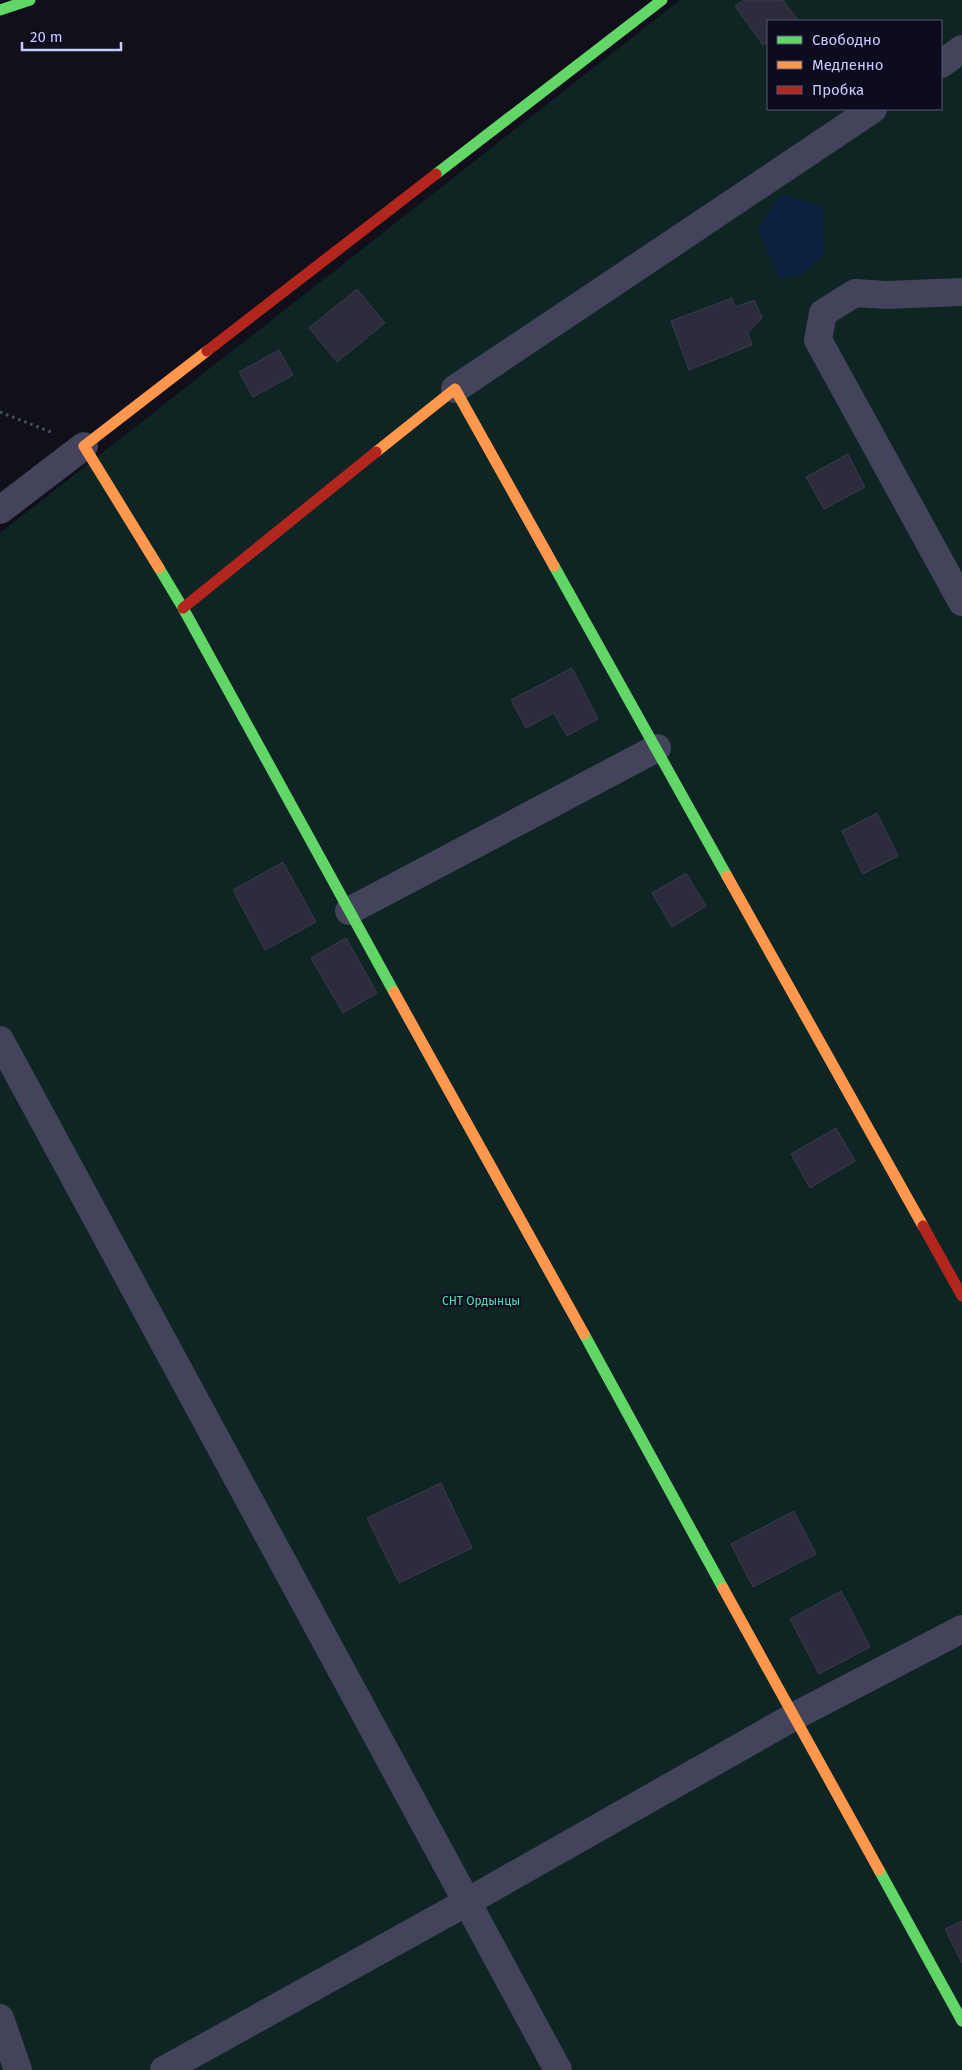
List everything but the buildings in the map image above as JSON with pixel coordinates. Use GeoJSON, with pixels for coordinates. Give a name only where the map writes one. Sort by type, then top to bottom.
{"type":"FeatureCollection","features":[{"type":"Feature","properties":{"kind":"street"},"geometry":{"type":"LineString","coordinates":[[0,10],[30,0]]}},
{"type":"Feature","properties":{"kind":"street"},"geometry":{"type":"LineString","coordinates":[[0,510],[662,0]]}},
{"type":"Feature","properties":{"kind":"street"},"geometry":{"type":"LineString","coordinates":[[942,63],[962,49]]}},
{"type":"Feature","properties":{"kind":"street"},"geometry":{"type":"LineString","coordinates":[[183,608],[455,389],[872,110]]}},
{"type":"Feature","properties":{"kind":"street"},"geometry":{"type":"LineString","coordinates":[[962,292],[886,295],[855,293],[823,313],[818,340],[962,602]]}},
{"type":"Feature","properties":{"kind":"street"},"geometry":{"type":"LineString","coordinates":[[455,389],[962,1296]]}},
{"type":"Feature","properties":{"kind":"street"},"geometry":{"type":"LineString","coordinates":[[84,446],[183,608],[962,2021]]}},
{"type":"Feature","properties":{"kind":"street"},"geometry":{"type":"LineString","coordinates":[[349,911],[657,748]]}},
{"type":"Feature","properties":{"kind":"street"},"geometry":{"type":"LineString","coordinates":[[0,1040],[558,2070]]}},
{"type":"Feature","properties":{"kind":"street"},"geometry":{"type":"LineString","coordinates":[[164,2070],[467,1902],[795,1716],[962,1629]]}},
{"type":"Feature","properties":{"kind":"street"},"geometry":{"type":"LineString","coordinates":[[0,2018],[18,2070]]}},
{"type":"Feature","properties":{"kind":"path"},"geometry":{"type":"LineString","coordinates":[[0,412],[84,446]]}},
{"type":"Feature","properties":{"kind":"green space","name":"СНТ Ордынцы"},"geometry":{"type":"Polygon","coordinates":[[[680,0],[962,0],[962,2070],[0,2070],[0,533],[680,0]]]}},
{"type":"Feature","properties":{"kind":"water"},"geometry":{"type":"Polygon","coordinates":[[[782,193],[824,207],[824,253],[804,273],[779,279],[758,228],[782,193]]]}},
{"type":"Feature","properties":{"kind":"traffic: fast"},"geometry":{"type":"LineString","coordinates":[[0,10],[30,0]]}},
{"type":"Feature","properties":{"kind":"traffic: fast"},"geometry":{"type":"LineString","coordinates":[[436,174],[662,0]]}},
{"type":"Feature","properties":{"kind":"traffic: fast"},"geometry":{"type":"LineString","coordinates":[[554,566],[727,876]]}},
{"type":"Feature","properties":{"kind":"traffic: fast"},"geometry":{"type":"LineString","coordinates":[[159,568],[183,608],[394,992]]}},
{"type":"Feature","properties":{"kind":"traffic: fast"},"geometry":{"type":"LineString","coordinates":[[584,1334],[723,1588]]}},
{"type":"Feature","properties":{"kind":"traffic: fast"},"geometry":{"type":"LineString","coordinates":[[879,1870],[962,2021]]}},
{"type":"Feature","properties":{"kind":"traffic: slow"},"geometry":{"type":"LineString","coordinates":[[159,568],[84,446],[207,351]]}},
{"type":"Feature","properties":{"kind":"traffic: slow"},"geometry":{"type":"LineString","coordinates":[[376,452],[455,389],[554,566]]}},
{"type":"Feature","properties":{"kind":"traffic: slow"},"geometry":{"type":"LineString","coordinates":[[727,876],[923,1226]]}},
{"type":"Feature","properties":{"kind":"traffic: slow"},"geometry":{"type":"LineString","coordinates":[[394,992],[584,1334]]}},
{"type":"Feature","properties":{"kind":"traffic: slow"},"geometry":{"type":"LineString","coordinates":[[723,1588],[879,1870]]}},
{"type":"Feature","properties":{"kind":"traffic: jam"},"geometry":{"type":"LineString","coordinates":[[207,351],[436,174]]}},
{"type":"Feature","properties":{"kind":"traffic: jam"},"geometry":{"type":"LineString","coordinates":[[183,608],[376,452]]}},
{"type":"Feature","properties":{"kind":"traffic: jam"},"geometry":{"type":"LineString","coordinates":[[923,1226],[962,1296]]}}]}
